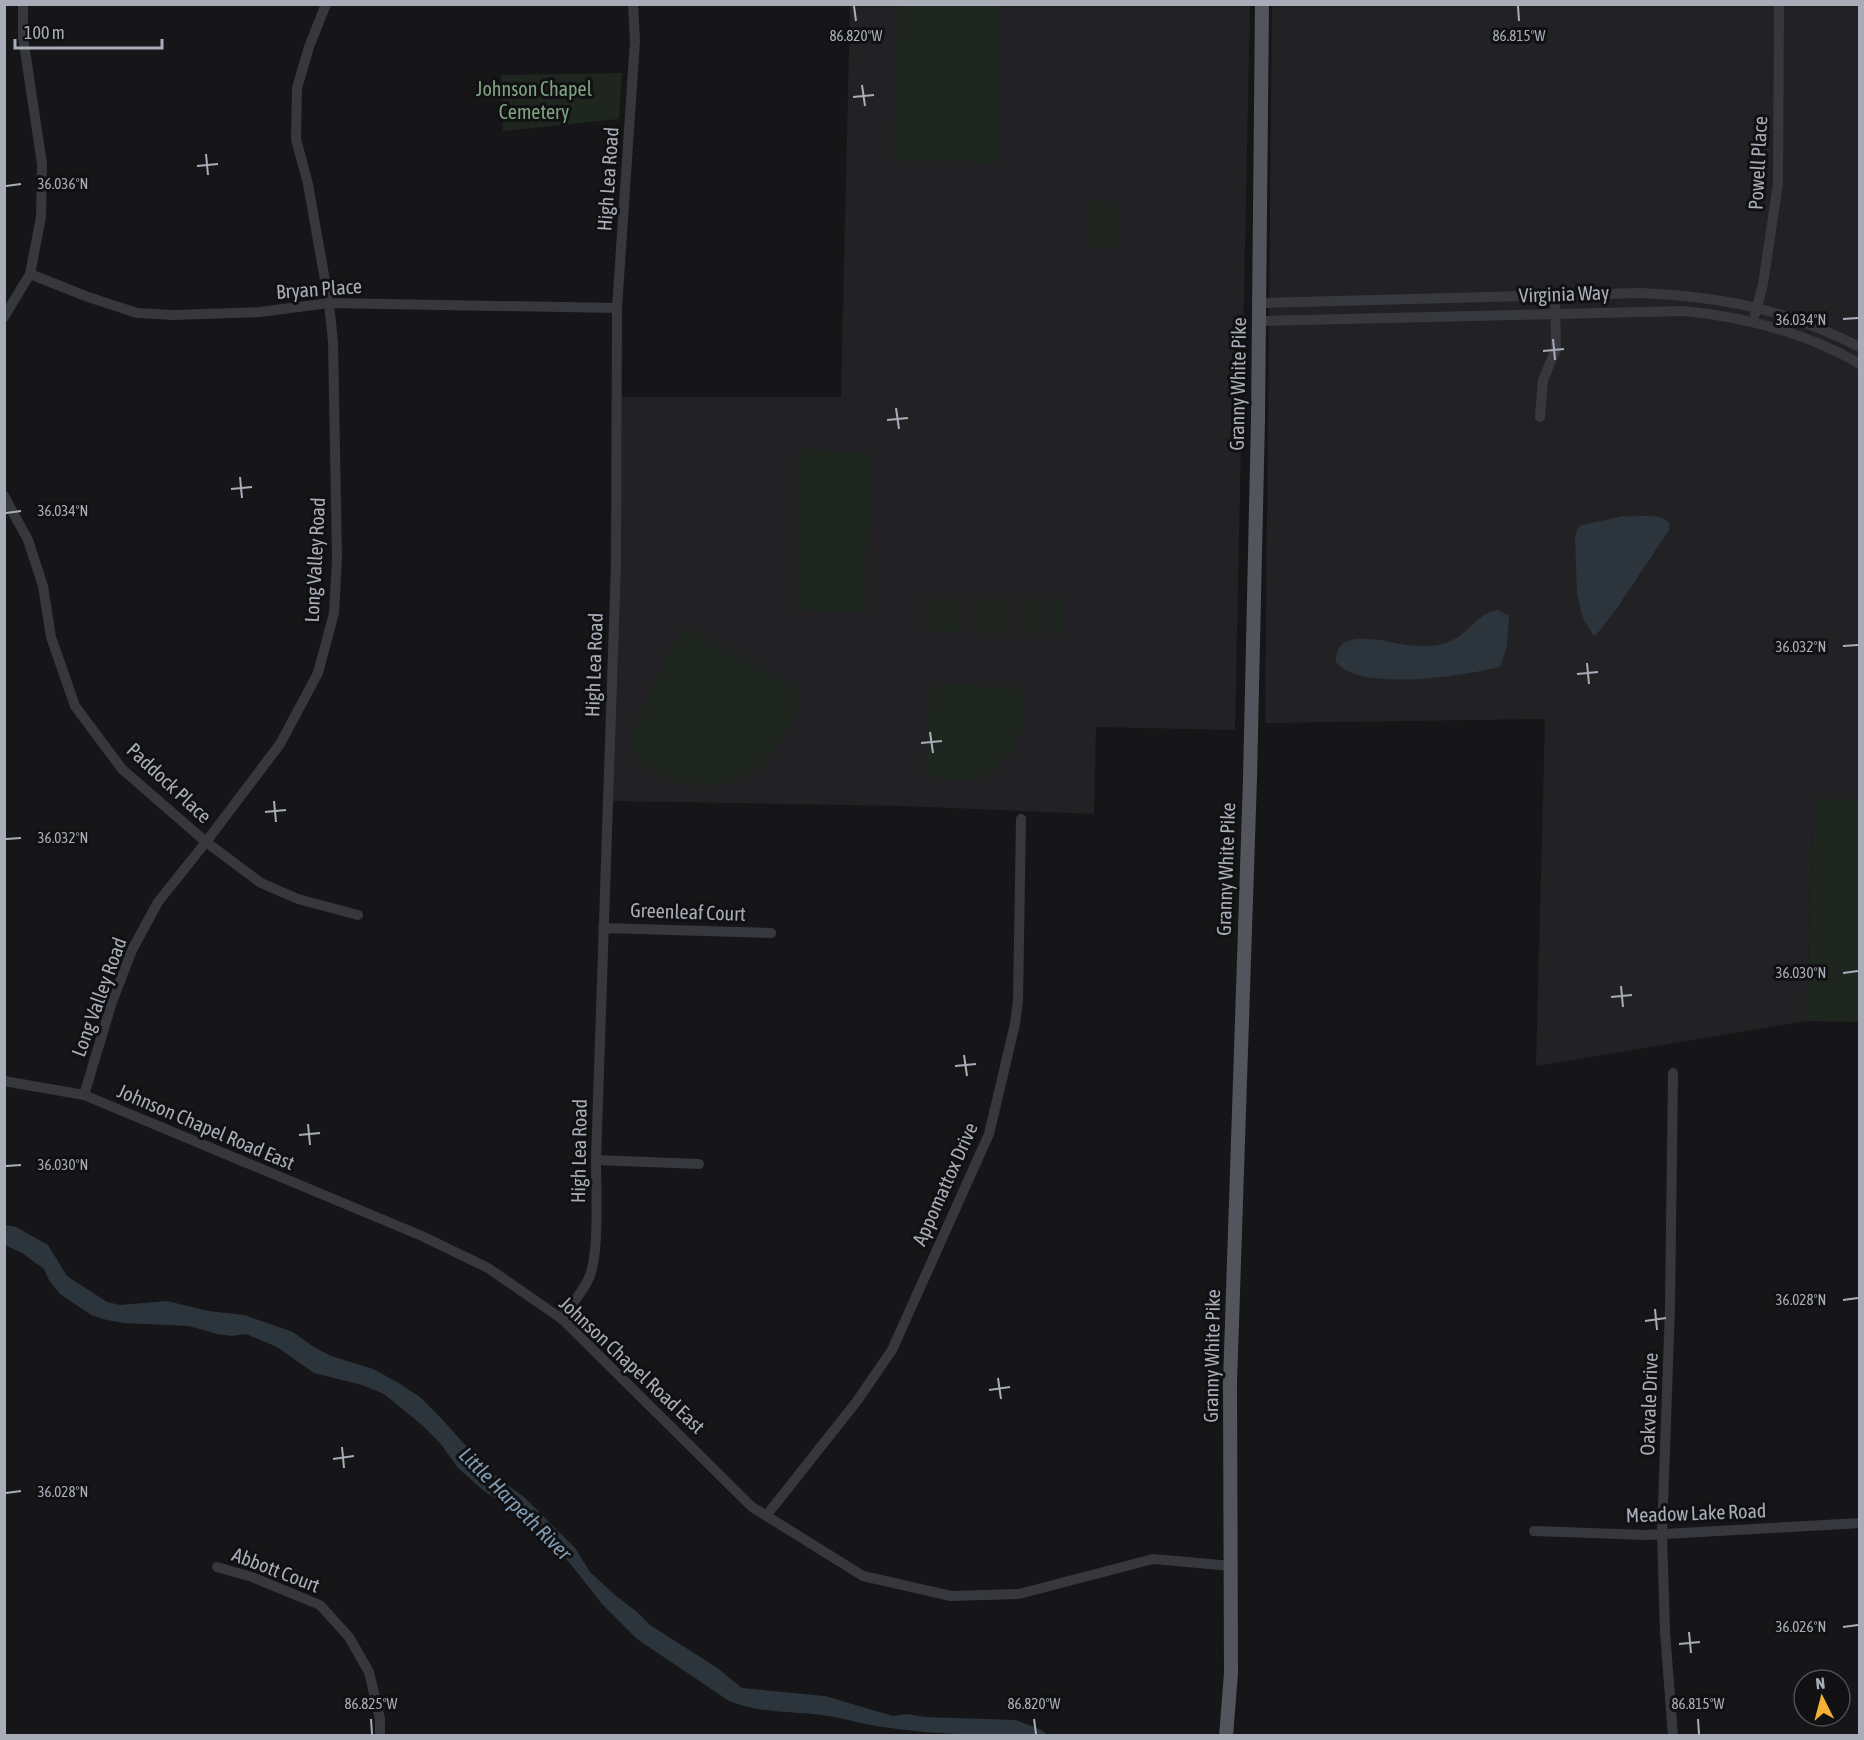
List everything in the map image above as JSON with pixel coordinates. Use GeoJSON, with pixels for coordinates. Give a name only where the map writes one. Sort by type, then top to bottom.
{"type":"FeatureCollection","features":[{"type":"Feature","properties":{"kind":"main road","name":"Granny White Pike"},"geometry":{"type":"LineString","coordinates":[[1226,1736],[1231,1673],[1230,1383],[1250,778],[1259,321],[1262,4]]}},
{"type":"Feature","properties":{"kind":"street"},"geometry":{"type":"LineString","coordinates":[[4,316],[30,274],[41,217],[42,164],[22,37],[23,4]]}},
{"type":"Feature","properties":{"kind":"street","name":"Long Valley Road"},"geometry":{"type":"LineString","coordinates":[[84,1095],[112,1002],[132,950],[158,902],[280,744],[318,673],[334,613],[337,558],[333,342],[329,303],[308,184],[296,139],[297,88],[309,47],[326,4]]}},
{"type":"Feature","properties":{"kind":"street","name":"High Lea Road"},"geometry":{"type":"LineString","coordinates":[[562,1319],[589,1279],[594,1253],[616,563],[617,308],[634,41],[633,4]]}},
{"type":"Feature","properties":{"kind":"street","name":"Powell Place"},"geometry":{"type":"LineString","coordinates":[[1753,321],[1763,284],[1778,183],[1779,4]]}},
{"type":"Feature","properties":{"kind":"street","name":"Bryan Place"},"geometry":{"type":"LineString","coordinates":[[30,274],[136,313],[173,315],[260,312],[329,303],[617,308]]}},
{"type":"Feature","properties":{"kind":"street","name":"Virginia Way"},"geometry":{"type":"LineString","coordinates":[[1259,303],[1641,293],[1687,295],[1757,307],[1796,319],[1860,347]]}},
{"type":"Feature","properties":{"kind":"street"},"geometry":{"type":"LineString","coordinates":[[1540,417],[1543,380],[1556,349],[1555,296]]}},
{"type":"Feature","properties":{"kind":"street","name":"Virginia Way"},"geometry":{"type":"LineString","coordinates":[[1259,321],[1684,310],[1753,321],[1806,338],[1860,364]]}},
{"type":"Feature","properties":{"kind":"street","name":"Paddock Place"},"geometry":{"type":"LineString","coordinates":[[4,496],[28,540],[43,586],[51,637],[75,706],[123,769],[206,842],[261,883],[298,899],[358,915]]}},
{"type":"Feature","properties":{"kind":"street","name":"Appomattox Drive"},"geometry":{"type":"LineString","coordinates":[[766,1516],[857,1401],[892,1350],[989,1134],[1015,1024],[1018,1000],[1021,819]]}},
{"type":"Feature","properties":{"kind":"street","name":"Greenleaf Court"},"geometry":{"type":"LineString","coordinates":[[603,928],[771,933]]}},
{"type":"Feature","properties":{"kind":"street","name":"Oakvale Drive"},"geometry":{"type":"LineString","coordinates":[[1673,1073],[1670,1314],[1662,1534],[1665,1632],[1673,1736]]}},
{"type":"Feature","properties":{"kind":"street","name":"Johnson Chapel Road East"},"geometry":{"type":"LineString","coordinates":[[4,1081],[84,1095],[422,1236],[488,1268],[562,1319],[752,1507],[863,1576],[951,1596],[1019,1594],[1153,1559],[1232,1566]]}},
{"type":"Feature","properties":{"kind":"street"},"geometry":{"type":"LineString","coordinates":[[596,1160],[699,1164]]}},
{"type":"Feature","properties":{"kind":"street","name":"Meadow Lake Road"},"geometry":{"type":"LineString","coordinates":[[1534,1531],[1662,1534],[1860,1523]]}},
{"type":"Feature","properties":{"kind":"street","name":"Abbott Court"},"geometry":{"type":"LineString","coordinates":[[217,1567],[252,1577],[320,1605],[349,1637],[369,1672],[380,1719],[380,1736]]}},
{"type":"Feature","properties":{"kind":"shaded area"},"geometry":{"type":"Polygon","coordinates":[[[850,5],[1250,5],[1235,730],[1096,727],[1094,814],[903,806],[611,801],[617,397],[841,397],[850,5]]]}},
{"type":"Feature","properties":{"kind":"shaded area"},"geometry":{"type":"Polygon","coordinates":[[[1272,5],[1859,5],[1859,799],[1814,799],[1806,1021],[1536,1066],[1545,719],[1265,723],[1272,5]]]}},
{"type":"Feature","properties":{"kind":"green space"},"geometry":{"type":"Polygon","coordinates":[[[897,5],[1000,5],[997,163],[894,160],[897,5]]]}},
{"type":"Feature","properties":{"kind":"green space","name":"Johnson Chapel Cemetery"},"geometry":{"type":"Polygon","coordinates":[[[622,73],[619,119],[503,131],[501,75],[622,73]]]}},
{"type":"Feature","properties":{"kind":"green space"},"geometry":{"type":"Polygon","coordinates":[[[1090,201],[1115,201],[1115,248],[1089,247],[1090,201]]]}},
{"type":"Feature","properties":{"kind":"green space"},"geometry":{"type":"Polygon","coordinates":[[[799,450],[870,451],[867,612],[796,610],[799,450]]]}},
{"type":"Feature","properties":{"kind":"green space"},"geometry":{"type":"Polygon","coordinates":[[[924,597],[940,597],[939,632],[923,632],[924,597]]]}},
{"type":"Feature","properties":{"kind":"green space"},"geometry":{"type":"Polygon","coordinates":[[[945,597],[961,598],[960,632],[944,632],[945,597]]]}},
{"type":"Feature","properties":{"kind":"green space"},"geometry":{"type":"Polygon","coordinates":[[[973,598],[989,598],[988,633],[972,632],[973,598]]]}},
{"type":"Feature","properties":{"kind":"green space"},"geometry":{"type":"Polygon","coordinates":[[[994,598],[1010,599],[1009,633],[993,633],[994,598]]]}},
{"type":"Feature","properties":{"kind":"green space"},"geometry":{"type":"Polygon","coordinates":[[[1027,599],[1043,599],[1042,634],[1026,633],[1027,599]]]}},
{"type":"Feature","properties":{"kind":"green space"},"geometry":{"type":"Polygon","coordinates":[[[1049,599],[1065,600],[1064,634],[1048,634],[1049,599]]]}},
{"type":"Feature","properties":{"kind":"green space"},"geometry":{"type":"Polygon","coordinates":[[[685,629],[798,687],[793,723],[754,774],[727,783],[676,782],[648,770],[636,758],[630,735],[679,632],[685,629]]]}},
{"type":"Feature","properties":{"kind":"green space"},"geometry":{"type":"Polygon","coordinates":[[[936,684],[1022,688],[1023,726],[1017,742],[1002,761],[983,775],[963,780],[926,776],[929,690],[936,684]]]}},
{"type":"Feature","properties":{"kind":"green space"},"geometry":{"type":"Polygon","coordinates":[[[1814,799],[1859,799],[1859,1022],[1806,1021],[1814,799]]]}},
{"type":"Feature","properties":{"kind":"water"},"geometry":{"type":"Polygon","coordinates":[[[1624,516],[1660,518],[1670,524],[1669,530],[1617,608],[1596,635],[1593,635],[1583,618],[1577,595],[1575,536],[1582,525],[1624,516]]]}},
{"type":"Feature","properties":{"kind":"water"},"geometry":{"type":"Polygon","coordinates":[[[1498,610],[1509,616],[1507,645],[1500,667],[1439,677],[1389,679],[1367,677],[1348,671],[1336,662],[1338,651],[1343,644],[1352,640],[1375,640],[1415,646],[1443,644],[1461,635],[1481,617],[1498,610]]]}},
{"type":"Feature","properties":{"kind":"water","name":"Little Harpeth River"},"geometry":{"type":"Polygon","coordinates":[[[5,1225],[16,1227],[48,1245],[67,1276],[107,1302],[120,1305],[167,1301],[208,1311],[244,1315],[293,1332],[331,1356],[373,1369],[397,1382],[420,1397],[477,1458],[499,1479],[524,1497],[575,1548],[590,1572],[616,1596],[650,1625],[716,1667],[742,1688],[825,1696],[893,1716],[907,1714],[925,1717],[1016,1720],[1048,1735],[966,1734],[904,1730],[829,1716],[753,1708],[729,1701],[637,1639],[602,1604],[569,1562],[546,1538],[523,1524],[504,1504],[483,1490],[458,1468],[440,1443],[422,1425],[384,1394],[362,1385],[314,1373],[277,1347],[246,1334],[232,1336],[189,1326],[124,1323],[91,1315],[60,1294],[44,1269],[22,1253],[5,1245],[5,1225]]]}}]}
